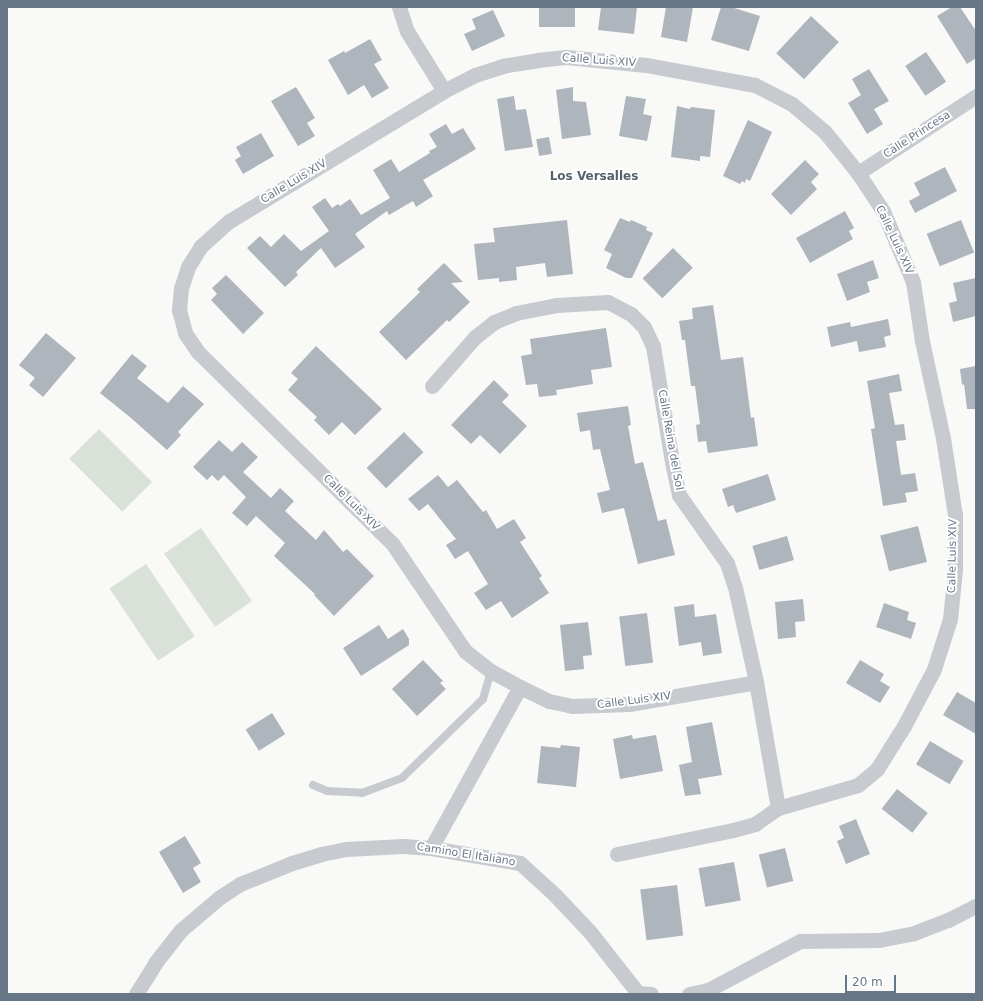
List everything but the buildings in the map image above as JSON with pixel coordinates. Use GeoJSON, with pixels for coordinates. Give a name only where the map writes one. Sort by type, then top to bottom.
{"type":"FeatureCollection","features":[{"type":"Feature","properties":{"kind":"street"},"geometry":{"type":"LineString","coordinates":[[399,7],[407,31],[444,91]]}},
{"type":"Feature","properties":{"kind":"street","name":"Calle Luis XIV"},"geometry":{"type":"LineString","coordinates":[[617,854],[755,824],[778,808],[858,785],[877,769],[904,726],[934,669],[950,619],[956,570],[955,515],[943,438],[922,341],[913,282],[883,211],[858,173],[824,132],[792,104],[755,85],[646,65],[566,57],[503,66],[475,75],[444,91],[229,221],[201,246],[188,267],[181,288],[179,310],[185,333],[198,352],[392,543],[465,651],[491,671],[520,687],[549,701],[572,706],[629,704],[756,682]]}},
{"type":"Feature","properties":{"kind":"street","name":"Calle Princesa"},"geometry":{"type":"LineString","coordinates":[[858,173],[976,96]]}},
{"type":"Feature","properties":{"kind":"street","name":"Calle Reina del Sol"},"geometry":{"type":"LineString","coordinates":[[432,386],[475,337],[494,322],[516,313],[557,305],[608,302],[631,314],[644,327],[653,346],[672,462],[680,495],[727,563],[735,587],[756,682],[778,808]]}},
{"type":"Feature","properties":{"kind":"street"},"geometry":{"type":"LineString","coordinates":[[431,848],[520,687]]}},
{"type":"Feature","properties":{"kind":"street","name":"Camino El Italiano"},"geometry":{"type":"LineString","coordinates":[[136,994],[155,963],[181,930],[220,896],[240,884],[292,863],[346,849],[390,846],[431,848],[520,863],[554,894],[590,932],[638,993],[651,994]]}},
{"type":"Feature","properties":{"kind":"street"},"geometry":{"type":"LineString","coordinates":[[689,994],[708,990],[800,941],[879,940],[914,933],[948,920],[976,906]]}},
{"type":"Feature","properties":{"kind":"lane"},"geometry":{"type":"LineString","coordinates":[[313,785],[327,791],[362,793],[402,778],[483,699],[491,671]]}},
{"type":"Feature","properties":{"kind":"shaded area"},"geometry":{"type":"Polygon","coordinates":[[[99,429],[152,482],[122,512],[69,459],[99,429]]]}},
{"type":"Feature","properties":{"kind":"shaded area"},"geometry":{"type":"Polygon","coordinates":[[[201,528],[252,601],[215,627],[164,554],[201,528]]]}},
{"type":"Feature","properties":{"kind":"shaded area"},"geometry":{"type":"Polygon","coordinates":[[[146,564],[195,636],[158,661],[110,589],[146,564]]]}},
{"type":"Feature","properties":{"kind":"district","name":"Los Versalles"},"geometry":{"type":"Point","coordinates":[594,177]}}]}
